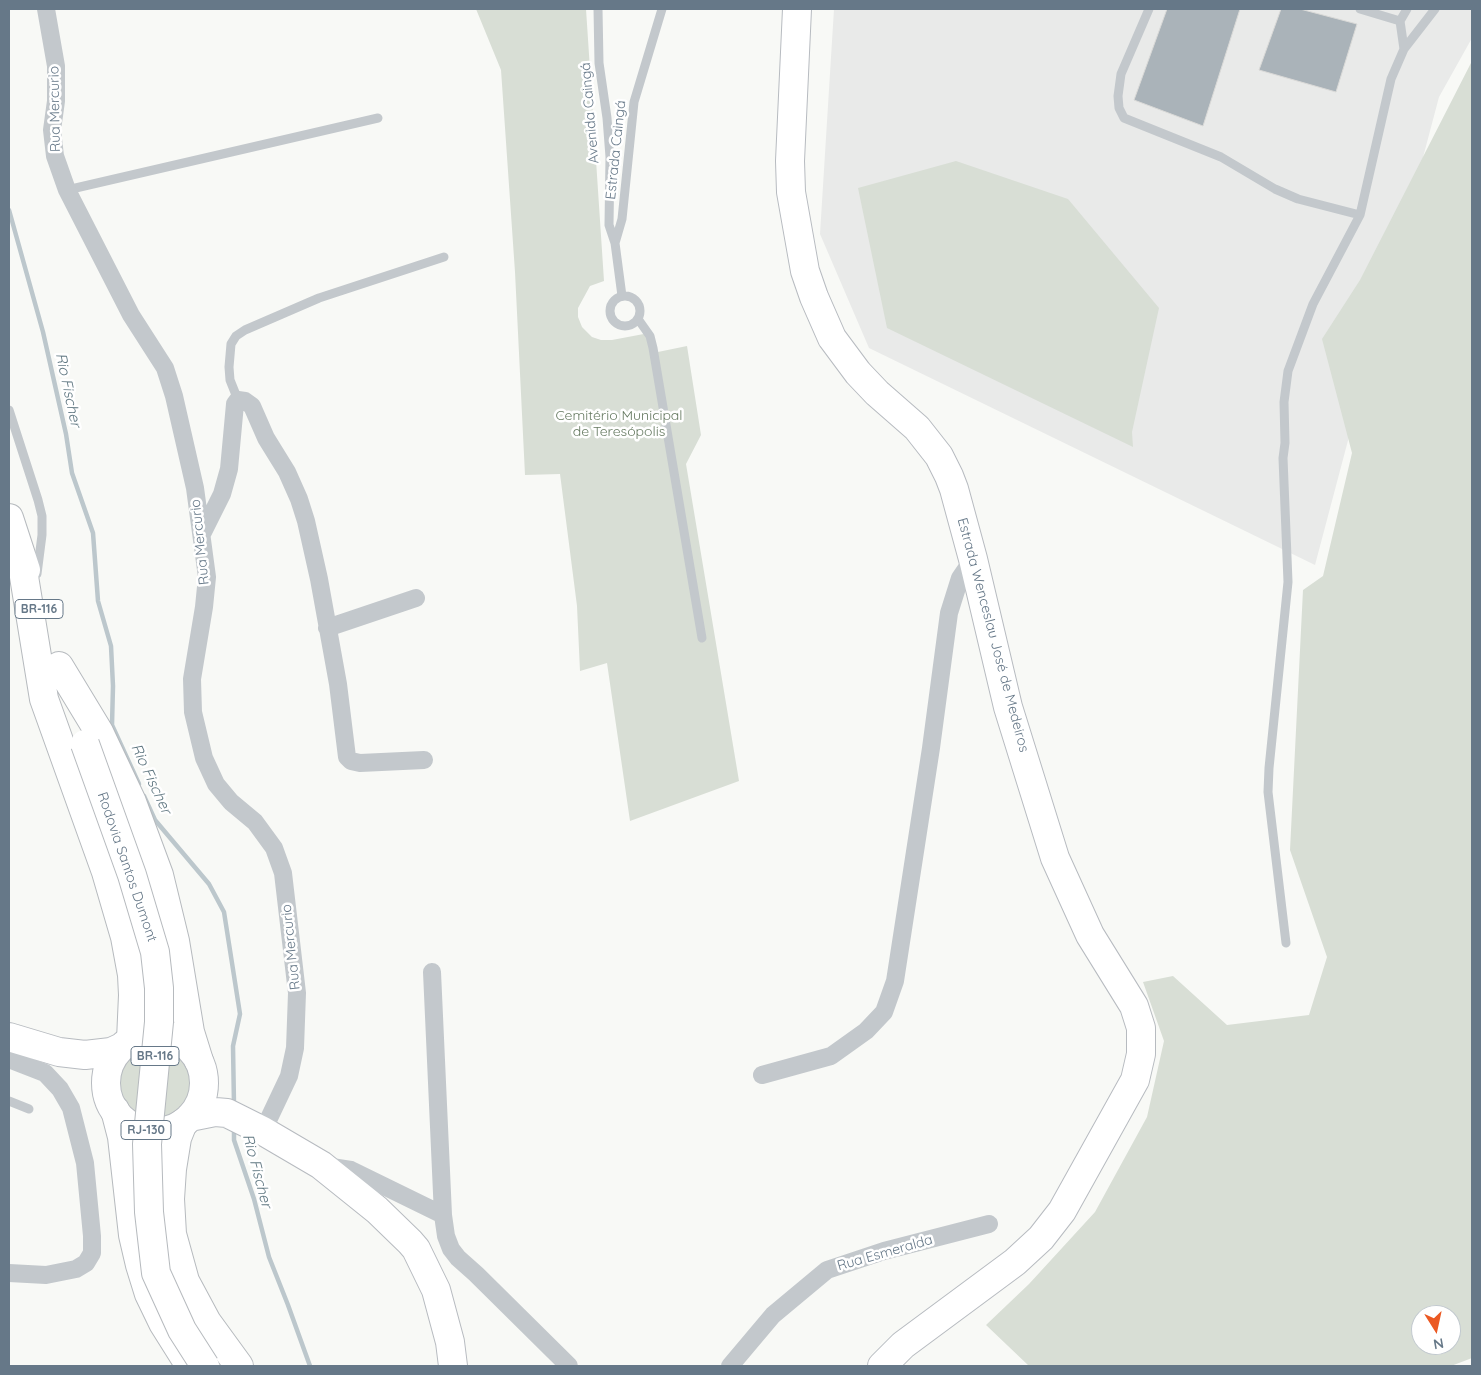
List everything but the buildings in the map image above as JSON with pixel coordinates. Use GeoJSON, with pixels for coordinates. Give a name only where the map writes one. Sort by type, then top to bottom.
{"type":"FeatureCollection","features":[{"type":"Feature","properties":{"kind":"main road","name":"Estrada Wenceslau José de Medeiros"},"geometry":{"type":"LineString","coordinates":[[797,9],[790,184],[805,271],[832,338],[858,374],[917,428],[939,456],[954,488],[1008,707],[1055,858],[1090,935],[1134,1006],[1141,1028],[1142,1054],[1135,1080],[1062,1210],[1041,1238],[1015,1262],[904,1345],[882,1366]]}},
{"type":"Feature","properties":{"kind":"main road","name":"Rodovia Santos Dumont"},"geometry":{"type":"LineString","coordinates":[[9,518],[85,744],[132,875],[155,952],[159,988],[159,1022],[147,1144],[149,1212],[156,1273],[182,1330],[205,1366]]}},
{"type":"Feature","properties":{"kind":"main road"},"geometry":{"type":"LineString","coordinates":[[20,552],[44,699],[106,872],[125,937],[132,975],[133,995],[127,1043],[116,1053],[108,1069],[111,1100],[122,1137],[133,1235],[149,1294],[160,1316],[191,1366]]}},
{"type":"Feature","properties":{"kind":"main road"},"geometry":{"type":"LineString","coordinates":[[60,666],[99,732],[132,802],[159,875],[175,941],[190,1032],[202,1068],[222,1102],[243,1121]]}},
{"type":"Feature","properties":{"kind":"main road","name":"RJ-130"},"geometry":{"type":"LineString","coordinates":[[9,1037],[59,1052],[85,1055],[111,1052],[138,1036],[147,1034],[169,1036],[186,1046],[202,1068],[204,1092],[199,1104],[186,1120],[165,1131],[136,1128],[129,1123],[111,1100],[59,1052]]}},
{"type":"Feature","properties":{"kind":"main road"},"geometry":{"type":"LineString","coordinates":[[239,1366],[207,1322],[185,1281],[172,1234],[170,1199],[177,1138],[186,1120],[215,1112],[243,1121],[321,1165],[377,1210],[416,1249],[442,1306],[453,1366]]}},
{"type":"Feature","properties":{"kind":"street","name":"Rua Mercurio"},"geometry":{"type":"LineString","coordinates":[[46,9],[56,66],[56,101],[52,130],[55,156],[67,190],[131,315],[165,368],[174,396],[195,488],[207,577],[192,679],[193,712],[204,758],[216,784],[231,802],[255,822],[274,848],[283,873],[296,983],[295,1048],[289,1076],[243,1121]]}},
{"type":"Feature","properties":{"kind":"street"},"geometry":{"type":"LineString","coordinates":[[202,534],[222,494],[228,469],[233,410],[238,400],[245,401],[252,406],[266,438],[287,472],[299,498],[319,580],[339,692],[347,757],[351,761],[360,763],[424,760]]}},
{"type":"Feature","properties":{"kind":"street"},"geometry":{"type":"LineString","coordinates":[[762,1075],[831,1056],[866,1031],[884,1012],[895,981],[931,748],[949,613],[960,578],[973,559]]}},
{"type":"Feature","properties":{"kind":"street"},"geometry":{"type":"LineString","coordinates":[[327,628],[416,598]]}},
{"type":"Feature","properties":{"kind":"street"},"geometry":{"type":"LineString","coordinates":[[432,972],[443,1215],[450,1249],[569,1366]]}},
{"type":"Feature","properties":{"kind":"street"},"geometry":{"type":"LineString","coordinates":[[9,1059],[45,1074],[60,1089],[71,1108],[85,1162],[92,1236],[92,1254],[86,1264],[76,1269],[46,1275],[9,1273]]}},
{"type":"Feature","properties":{"kind":"street"},"geometry":{"type":"LineString","coordinates":[[321,1165],[350,1170],[443,1215]]}},
{"type":"Feature","properties":{"kind":"street","name":"Rua Esmeralda"},"geometry":{"type":"LineString","coordinates":[[730,1366],[772,1314],[827,1270],[884,1251],[989,1224]]}},
{"type":"Feature","properties":{"kind":"lane","name":"Avenida Caingá"},"geometry":{"type":"LineString","coordinates":[[598,9],[598,63],[607,118],[610,157],[609,225],[615,243]]}},
{"type":"Feature","properties":{"kind":"lane","name":"Estrada Caingá"},"geometry":{"type":"LineString","coordinates":[[622,296],[615,243],[622,219],[634,102],[662,9]]}},
{"type":"Feature","properties":{"kind":"lane"},"geometry":{"type":"LineString","coordinates":[[1149,9],[1121,74],[1118,96],[1119,108],[1124,118],[1221,157],[1275,189],[1298,198],[1360,215]]}},
{"type":"Feature","properties":{"kind":"lane"},"geometry":{"type":"LineString","coordinates":[[1360,9],[1400,21]]}},
{"type":"Feature","properties":{"kind":"lane"},"geometry":{"type":"LineString","coordinates":[[1404,49],[1400,21],[1407,9]]}},
{"type":"Feature","properties":{"kind":"lane"},"geometry":{"type":"LineString","coordinates":[[1286,944],[1268,792],[1288,582],[1283,458],[1285,443],[1284,402],[1288,371],[1313,304],[1360,215],[1391,79],[1404,49],[1435,9]]}},
{"type":"Feature","properties":{"kind":"lane"},"geometry":{"type":"LineString","coordinates":[[67,190],[378,118]]}},
{"type":"Feature","properties":{"kind":"lane"},"geometry":{"type":"LineString","coordinates":[[238,400],[230,380],[229,367],[231,344],[236,336],[245,330],[319,298],[444,258]]}},
{"type":"Feature","properties":{"kind":"lane"},"geometry":{"type":"LineString","coordinates":[[622,296],[631,296],[638,302],[640,310],[638,319],[632,325],[623,326],[615,323],[610,316],[610,307],[614,299],[622,296]]}},
{"type":"Feature","properties":{"kind":"lane"},"geometry":{"type":"LineString","coordinates":[[638,319],[650,336],[653,348],[702,638]]}},
{"type":"Feature","properties":{"kind":"lane"},"geometry":{"type":"LineString","coordinates":[[9,410],[42,516],[42,535],[34,594]]}},
{"type":"Feature","properties":{"kind":"lane"},"geometry":{"type":"LineString","coordinates":[[9,1101],[29,1109]]}},
{"type":"Feature","properties":{"kind":"shaded area"},"geometry":{"type":"Polygon","coordinates":[[[834,9],[1472,9],[1472,38],[1439,97],[1315,565],[869,348],[820,234],[834,9]]]}},
{"type":"Feature","properties":{"kind":"green space","name":"Cemitério Municipal de Teresópolis"},"geometry":{"type":"Polygon","coordinates":[[[476,9],[586,9],[604,281],[590,286],[578,308],[578,317],[582,327],[592,337],[601,340],[612,340],[649,333],[653,353],[687,346],[701,435],[686,464],[739,781],[630,821],[607,663],[580,671],[577,606],[560,474],[525,475],[515,272],[501,70],[476,9]]]}},
{"type":"Feature","properties":{"kind":"green space"},"geometry":{"type":"Polygon","coordinates":[[[1472,61],[1472,1358],[1451,1366],[1029,1366],[986,1325],[1029,1284],[1095,1212],[1147,1117],[1164,1041],[1143,982],[1173,976],[1227,1025],[1309,1015],[1327,957],[1290,850],[1303,590],[1323,576],[1352,453],[1322,339],[1360,280],[1472,61]]]}},
{"type":"Feature","properties":{"kind":"green space"},"geometry":{"type":"Polygon","coordinates":[[[956,161],[1068,199],[1159,308],[1132,432],[1133,447],[887,328],[858,188],[956,161]]]}},
{"type":"Feature","properties":{"kind":"green space"},"geometry":{"type":"Polygon","coordinates":[[[148,1042],[141,1118],[128,1111],[121,1102],[117,1089],[117,1074],[122,1060],[148,1042]]]}},
{"type":"Feature","properties":{"kind":"green space"},"geometry":{"type":"Polygon","coordinates":[[[167,1043],[182,1052],[191,1066],[193,1089],[187,1103],[178,1113],[160,1119],[167,1043]]]}},
{"type":"Feature","properties":{"kind":"waterway","name":"Rio Fischer"},"geometry":{"type":"LineString","coordinates":[[9,210],[43,332],[66,434],[72,473],[93,533],[98,601],[111,646],[112,725],[139,784]]}},
{"type":"Feature","properties":{"kind":"waterway","name":"Rio Fischer"},"geometry":{"type":"LineString","coordinates":[[144,796],[155,820],[209,884],[224,912],[240,1014],[233,1046],[234,1105]]}},
{"type":"Feature","properties":{"kind":"waterway","name":"Rio Fischer"},"geometry":{"type":"LineString","coordinates":[[234,1126],[234,1140],[254,1199],[269,1257],[310,1366]]}}]}
